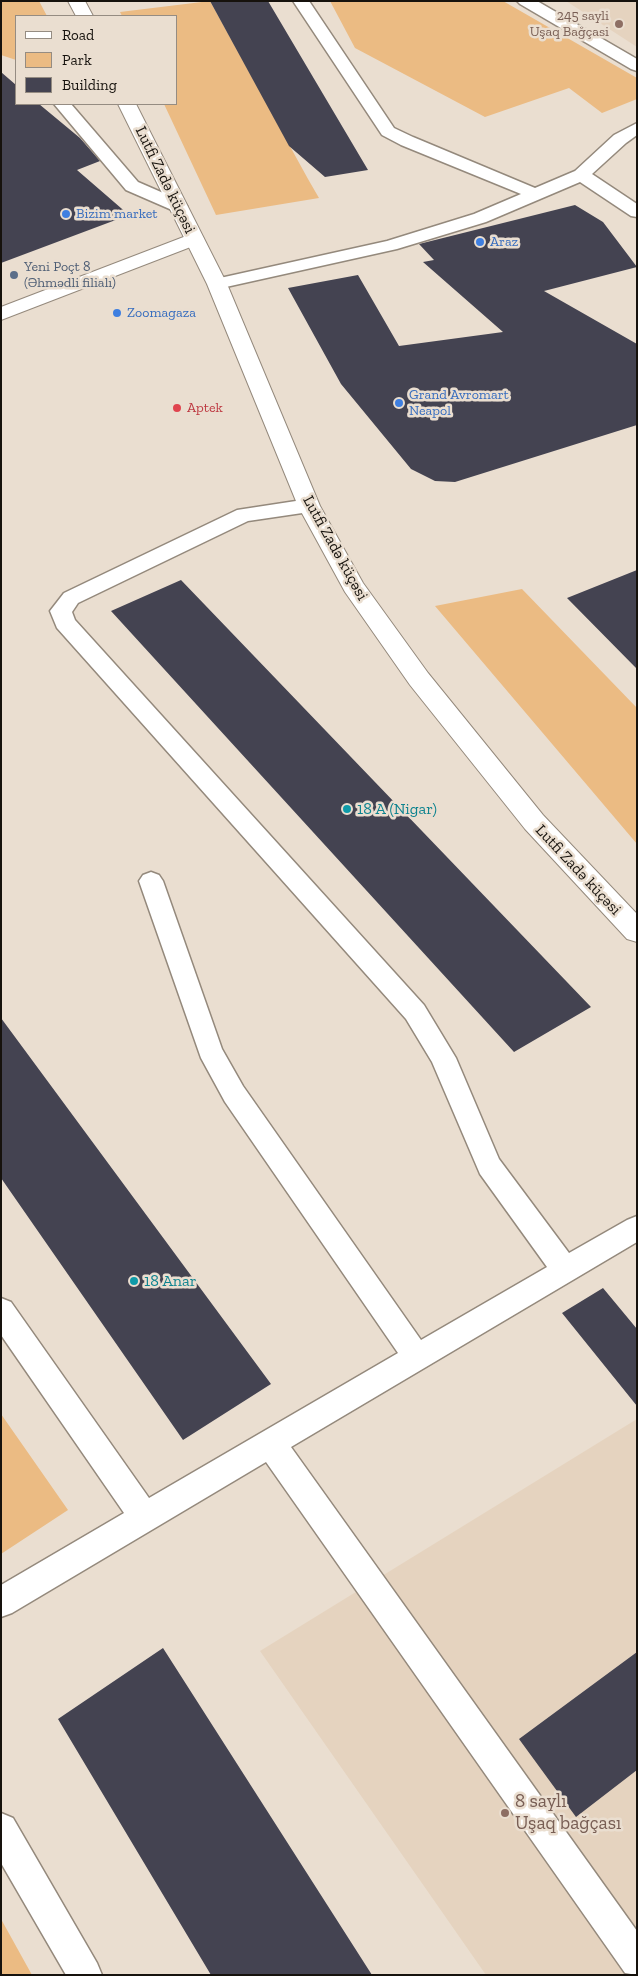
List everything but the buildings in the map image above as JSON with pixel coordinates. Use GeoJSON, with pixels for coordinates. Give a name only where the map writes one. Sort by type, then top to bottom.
{"type":"FeatureCollection","features":[{"type":"Feature","properties":{"kind":"main road"},"geometry":{"type":"LineString","coordinates":[[76,1],[83,15]]}},
{"type":"Feature","properties":{"kind":"main road","name":"Lutfi Zadə küçəsi"},"geometry":{"type":"LineString","coordinates":[[128,105],[217,284],[309,506],[353,586],[419,679],[534,822],[637,932]]}},
{"type":"Feature","properties":{"kind":"main road"},"geometry":{"type":"LineString","coordinates":[[1,314],[194,239]]}},
{"type":"Feature","properties":{"kind":"lane"},"geometry":{"type":"LineString","coordinates":[[301,1],[388,131],[407,141],[537,195]]}},
{"type":"Feature","properties":{"kind":"lane"},"geometry":{"type":"LineString","coordinates":[[526,1],[637,66]]}},
{"type":"Feature","properties":{"kind":"lane"},"geometry":{"type":"LineString","coordinates":[[63,105],[132,186],[178,206]]}},
{"type":"Feature","properties":{"kind":"lane"},"geometry":{"type":"LineString","coordinates":[[217,284],[391,245],[480,218],[537,195],[581,174],[620,139],[637,128]]}},
{"type":"Feature","properties":{"kind":"lane"},"geometry":{"type":"LineString","coordinates":[[581,174],[637,212]]}},
{"type":"Feature","properties":{"kind":"lane"},"geometry":{"type":"LineString","coordinates":[[309,506],[244,515],[71,598],[61,611],[65,623],[415,1012],[444,1058],[489,1166],[566,1271]]}},
{"type":"Feature","properties":{"kind":"lane"},"geometry":{"type":"LineString","coordinates":[[151,881],[210,1051],[234,1094],[417,1357]]}},
{"type":"Feature","properties":{"kind":"lane"},"geometry":{"type":"LineString","coordinates":[[1,1602],[637,1228]]}},
{"type":"Feature","properties":{"kind":"lane"},"geometry":{"type":"LineString","coordinates":[[1,1311],[145,1516]]}},
{"type":"Feature","properties":{"kind":"lane"},"geometry":{"type":"LineString","coordinates":[[270,1443],[637,1961]]}},
{"type":"Feature","properties":{"kind":"lane"},"geometry":{"type":"LineString","coordinates":[[1,1830],[85,1975]]}},
{"type":"Feature","properties":{"kind":"shaded area","name":"245 sayli Uşaq Bağçasi"},"geometry":{"type":"Polygon","coordinates":[[[566,1],[637,1],[637,47],[566,1]]]}},
{"type":"Feature","properties":{"kind":"shaded area","name":"8 saylı Uşaq bağçası"},"geometry":{"type":"Polygon","coordinates":[[[637,1419],[637,1975],[486,1975],[260,1651],[637,1419]]]}},
{"type":"Feature","properties":{"kind":"green space"},"geometry":{"type":"Polygon","coordinates":[[[1,1],[39,1],[46,15],[15,15],[15,60],[1,55],[1,1]]]}},
{"type":"Feature","properties":{"kind":"green space"},"geometry":{"type":"Polygon","coordinates":[[[210,1],[319,198],[216,215],[164,105],[178,105],[178,15],[122,15],[120,12],[210,1]]]}},
{"type":"Feature","properties":{"kind":"green space"},"geometry":{"type":"Polygon","coordinates":[[[330,1],[503,1],[637,78],[637,99],[602,113],[569,88],[485,117],[355,48],[330,1]]]}},
{"type":"Feature","properties":{"kind":"green space"},"geometry":{"type":"Polygon","coordinates":[[[522,589],[637,708],[637,844],[435,606],[522,589]]]}},
{"type":"Feature","properties":{"kind":"green space"},"geometry":{"type":"Polygon","coordinates":[[[1,1414],[68,1510],[1,1554],[1,1414]]]}},
{"type":"Feature","properties":{"kind":"green space"},"geometry":{"type":"Polygon","coordinates":[[[1,1919],[32,1975],[1,1975],[1,1919]]]}},
{"type":"Feature","properties":{"kind":"place","name":"245 sayli Uşaq Bağçasi"},"geometry":{"type":"Point","coordinates":[619,24]}},
{"type":"Feature","properties":{"kind":"place","name":"Bizim market"},"geometry":{"type":"Point","coordinates":[66,214]}},
{"type":"Feature","properties":{"kind":"place","name":"Araz"},"geometry":{"type":"Point","coordinates":[480,242]}},
{"type":"Feature","properties":{"kind":"place","name":"Yeni Poçt 8 (Əhmədli filialı)"},"geometry":{"type":"Point","coordinates":[14,275]}},
{"type":"Feature","properties":{"kind":"place","name":"Zoomagaza"},"geometry":{"type":"Point","coordinates":[117,313]}},
{"type":"Feature","properties":{"kind":"place","name":"Grand Avromart Neapol"},"geometry":{"type":"Point","coordinates":[399,403]}},
{"type":"Feature","properties":{"kind":"place","name":"Aptek"},"geometry":{"type":"Point","coordinates":[177,408]}},
{"type":"Feature","properties":{"kind":"place","name":"18 A (Nigar)"},"geometry":{"type":"Point","coordinates":[347,809]}},
{"type":"Feature","properties":{"kind":"place","name":"18 Anar"},"geometry":{"type":"Point","coordinates":[134,1281]}},
{"type":"Feature","properties":{"kind":"place","name":"8 saylı Uşaq bağçası"},"geometry":{"type":"Point","coordinates":[505,1813]}}]}
